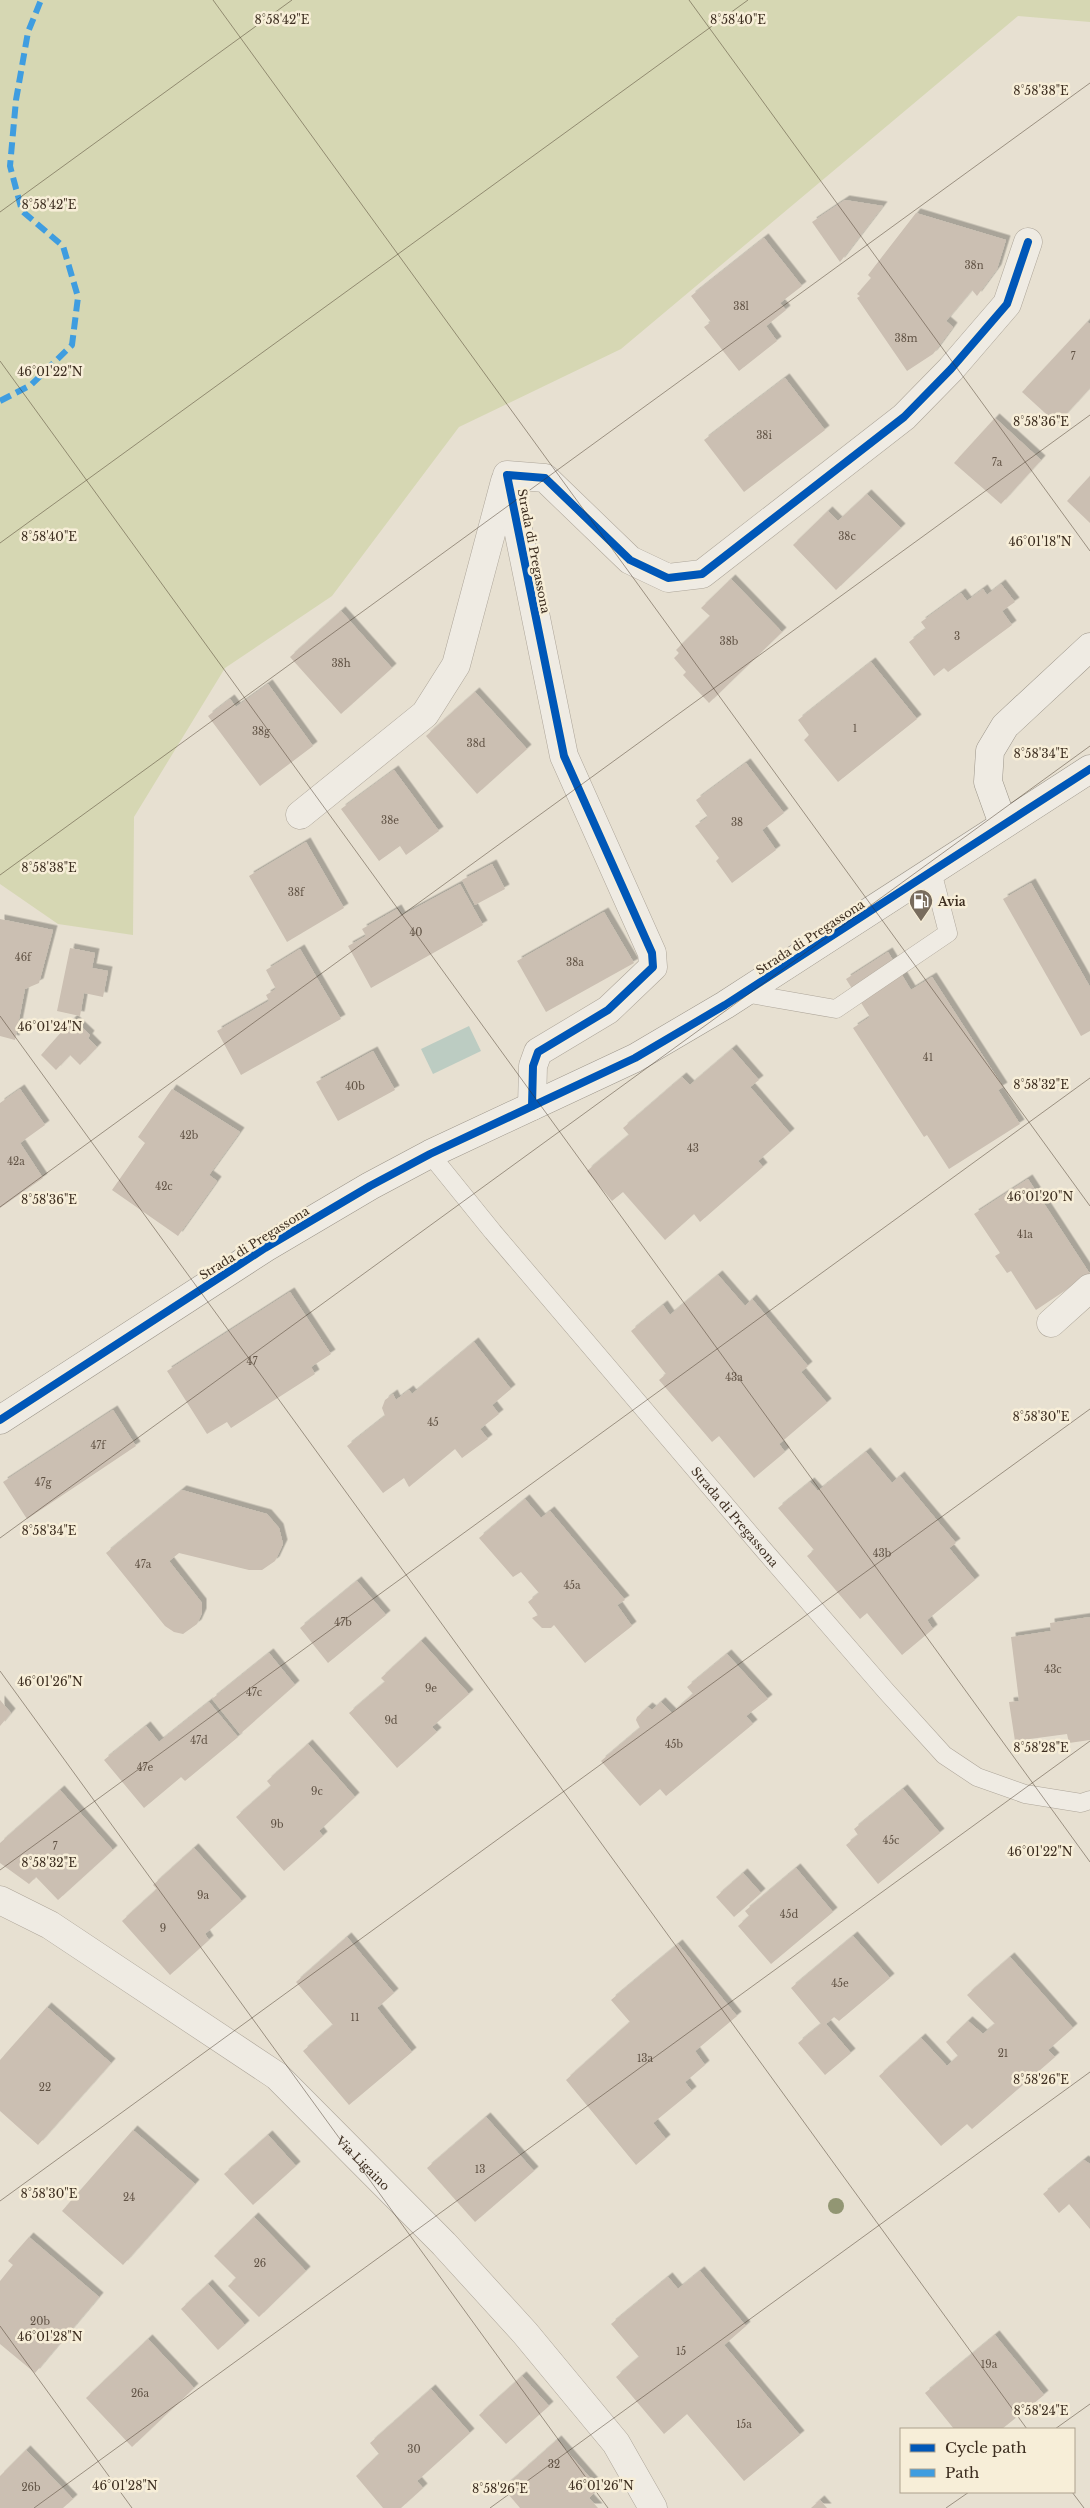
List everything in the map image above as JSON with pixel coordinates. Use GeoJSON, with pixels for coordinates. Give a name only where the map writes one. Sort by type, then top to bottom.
{"type":"FeatureCollection","features":[{"type":"Feature","properties":{"kind":"street","name":"Strada di Pregassona"},"geometry":{"type":"LineString","coordinates":[[507,474],[545,478],[630,560],[668,578],[702,574],[904,417],[944,376],[1006,304],[1028,242]]}},
{"type":"Feature","properties":{"kind":"street","name":"Strada di Pregassona"},"geometry":{"type":"LineString","coordinates":[[300,815],[425,714],[456,665],[507,474]]}},
{"type":"Feature","properties":{"kind":"street","name":"Strada di Pregassona"},"geometry":{"type":"LineString","coordinates":[[507,474],[564,756],[652,953],[653,966],[608,1010],[538,1052],[533,1066],[532,1106]]}},
{"type":"Feature","properties":{"kind":"street"},"geometry":{"type":"LineString","coordinates":[[1003,824],[988,782],[990,751],[1005,726],[1090,647]]}},
{"type":"Feature","properties":{"kind":"street","name":"Strada di Pregassona"},"geometry":{"type":"LineString","coordinates":[[0,1420],[266,1248],[370,1186],[430,1154],[635,1058],[744,993],[1090,769]]}},
{"type":"Feature","properties":{"kind":"street"},"geometry":{"type":"LineString","coordinates":[[1051,1323],[1090,1288]]}},
{"type":"Feature","properties":{"kind":"street","name":"Via Ligaino"},"geometry":{"type":"LineString","coordinates":[[0,1900],[50,1925],[277,2076],[444,2244],[525,2333],[616,2443],[653,2508]]}},
{"type":"Feature","properties":{"kind":"lane"},"geometry":{"type":"LineString","coordinates":[[744,993],[836,1009],[948,933],[932,872]]}},
{"type":"Feature","properties":{"kind":"lane","name":"Strada di Pregassona"},"geometry":{"type":"LineString","coordinates":[[430,1154],[493,1232],[788,1578],[944,1755],[977,1777],[1025,1794],[1081,1803],[1090,1800]]}},
{"type":"Feature","properties":{"kind":"green space"},"geometry":{"type":"Polygon","coordinates":[[[0,0],[1090,0],[1090,22],[1018,16],[621,349],[459,427],[332,596],[225,668],[134,817],[133,935],[58,924],[0,884],[0,0]]]}},
{"type":"Feature","properties":{"kind":"shaded area"},"geometry":{"type":"Polygon","coordinates":[[[469,1026],[481,1051],[433,1074],[421,1049],[469,1026]]]}},
{"type":"Feature","properties":{"kind":"building"},"geometry":{"type":"Polygon","coordinates":[[[845,200],[883,206],[840,262],[812,222],[845,200]]]}},
{"type":"Feature","properties":{"kind":"building"},"geometry":{"type":"Polygon","coordinates":[[[916,213],[1006,240],[997,269],[977,296],[972,290],[946,321],[953,327],[933,354],[907,371],[857,298],[860,296],[857,294],[871,278],[868,275],[916,213]]]}},
{"type":"Feature","properties":{"kind":"building"},"geometry":{"type":"Polygon","coordinates":[[[764,238],[802,286],[780,303],[786,310],[766,326],[777,341],[739,371],[704,327],[711,322],[691,296],[764,238]]]}},
{"type":"Feature","properties":{"kind":"building"},"geometry":{"type":"Polygon","coordinates":[[[1087,322],[1090,324],[1090,388],[1057,424],[1022,392],[1087,322]]]}},
{"type":"Feature","properties":{"kind":"building"},"geometry":{"type":"Polygon","coordinates":[[[785,378],[825,430],[744,492],[704,440],[785,378]]]}},
{"type":"Feature","properties":{"kind":"building"},"geometry":{"type":"Polygon","coordinates":[[[995,418],[1041,460],[1001,504],[954,463],[995,418]]]}},
{"type":"Feature","properties":{"kind":"building"},"geometry":{"type":"Polygon","coordinates":[[[1090,476],[1090,523],[1067,501],[1090,476]]]}},
{"type":"Feature","properties":{"kind":"building"},"geometry":{"type":"Polygon","coordinates":[[[867,494],[901,528],[836,590],[793,545],[828,511],[838,521],[867,494]]]}},
{"type":"Feature","properties":{"kind":"building"},"geometry":{"type":"Polygon","coordinates":[[[731,579],[782,632],[709,703],[683,675],[686,672],[674,658],[679,653],[676,650],[710,616],[701,608],[731,579]]]}},
{"type":"Feature","properties":{"kind":"building"},"geometry":{"type":"Polygon","coordinates":[[[1001,584],[1015,602],[1002,611],[1012,625],[948,672],[944,668],[934,676],[909,642],[926,629],[921,622],[961,593],[967,601],[983,589],[987,595],[1001,584]]]}},
{"type":"Feature","properties":{"kind":"building"},"geometry":{"type":"Polygon","coordinates":[[[341,611],[392,668],[341,714],[290,657],[341,611]]]}},
{"type":"Feature","properties":{"kind":"building"},"geometry":{"type":"Polygon","coordinates":[[[871,662],[917,719],[838,782],[804,740],[809,735],[798,720],[871,662]]]}},
{"type":"Feature","properties":{"kind":"building"},"geometry":{"type":"Polygon","coordinates":[[[268,684],[313,746],[260,786],[208,716],[230,699],[236,707],[268,684]]]}},
{"type":"Feature","properties":{"kind":"building"},"geometry":{"type":"Polygon","coordinates":[[[475,692],[527,749],[477,794],[426,736],[475,692]]]}},
{"type":"Feature","properties":{"kind":"building"},"geometry":{"type":"Polygon","coordinates":[[[746,763],[784,813],[762,830],[776,850],[732,883],[716,861],[719,858],[695,826],[708,817],[696,800],[746,763]]]}},
{"type":"Feature","properties":{"kind":"building"},"geometry":{"type":"Polygon","coordinates":[[[394,770],[439,831],[406,855],[400,846],[379,861],[341,809],[394,770]]]}},
{"type":"Feature","properties":{"kind":"building"},"geometry":{"type":"Polygon","coordinates":[[[306,842],[344,908],[287,942],[249,876],[306,842]]]}},
{"type":"Feature","properties":{"kind":"building"},"geometry":{"type":"Polygon","coordinates":[[[492,864],[505,889],[475,905],[462,880],[492,864]]]}},
{"type":"Feature","properties":{"kind":"building"},"geometry":{"type":"Polygon","coordinates":[[[1031,883],[1090,987],[1090,1031],[1081,1036],[1003,899],[1031,883]]]}},
{"type":"Feature","properties":{"kind":"building"},"geometry":{"type":"Polygon","coordinates":[[[460,884],[483,925],[371,988],[348,946],[366,936],[362,929],[397,909],[401,916],[460,884]]]}},
{"type":"Feature","properties":{"kind":"building"},"geometry":{"type":"Polygon","coordinates":[[[604,912],[634,963],[546,1012],[517,961],[604,912]]]}},
{"type":"Feature","properties":{"kind":"building"},"geometry":{"type":"Polygon","coordinates":[[[0,919],[53,930],[39,983],[25,989],[15,1040],[0,1036],[0,919]]]}},
{"type":"Feature","properties":{"kind":"building"},"geometry":{"type":"Polygon","coordinates":[[[70,948],[95,953],[92,968],[108,971],[103,997],[84,993],[80,1016],[57,1011],[70,948]]]}},
{"type":"Feature","properties":{"kind":"building"},"geometry":{"type":"Polygon","coordinates":[[[300,949],[341,1019],[241,1075],[217,1031],[269,1001],[266,995],[276,989],[266,970],[300,949]]]}},
{"type":"Feature","properties":{"kind":"building"},"geometry":{"type":"Polygon","coordinates":[[[888,952],[911,990],[932,977],[1003,1087],[998,1090],[1020,1124],[949,1169],[927,1135],[924,1137],[853,1028],[870,1017],[846,979],[888,952]]]}},
{"type":"Feature","properties":{"kind":"building"},"geometry":{"type":"Polygon","coordinates":[[[73,1019],[90,1035],[88,1038],[97,1047],[80,1065],[70,1055],[56,1070],[41,1055],[73,1019]]]}},
{"type":"Feature","properties":{"kind":"building"},"geometry":{"type":"Polygon","coordinates":[[[732,1049],[759,1080],[750,1087],[790,1133],[758,1161],[763,1167],[700,1222],[694,1214],[665,1240],[623,1192],[612,1201],[587,1171],[629,1135],[623,1128],[682,1077],[690,1085],[732,1049]]]}},
{"type":"Feature","properties":{"kind":"building"},"geometry":{"type":"Polygon","coordinates":[[[373,1051],[395,1090],[338,1121],[316,1082],[373,1051]]]}},
{"type":"Feature","properties":{"kind":"building"},"geometry":{"type":"Polygon","coordinates":[[[20,1089],[45,1125],[20,1143],[43,1178],[0,1208],[0,1103],[20,1089]]]}},
{"type":"Feature","properties":{"kind":"building"},"geometry":{"type":"Polygon","coordinates":[[[172,1089],[240,1132],[209,1175],[217,1181],[178,1236],[112,1190],[145,1143],[138,1137],[172,1089]]]}},
{"type":"Feature","properties":{"kind":"building"},"geometry":{"type":"Polygon","coordinates":[[[1028,1179],[1090,1274],[1036,1310],[1011,1271],[1007,1273],[995,1256],[1000,1253],[974,1214],[1028,1179]]]}},
{"type":"Feature","properties":{"kind":"building"},"geometry":{"type":"Polygon","coordinates":[[[718,1275],[745,1306],[752,1299],[808,1366],[801,1372],[827,1403],[779,1444],[785,1452],[754,1478],[719,1436],[712,1442],[659,1380],[666,1374],[631,1331],[663,1305],[670,1315],[718,1275]]]}},
{"type":"Feature","properties":{"kind":"building"},"geometry":{"type":"Polygon","coordinates":[[[290,1292],[331,1354],[311,1367],[315,1374],[231,1428],[227,1422],[207,1434],[167,1371],[290,1292]]]}},
{"type":"Feature","properties":{"kind":"building"},"geometry":{"type":"Polygon","coordinates":[[[474,1342],[511,1389],[492,1405],[499,1414],[480,1429],[488,1439],[462,1458],[455,1449],[409,1487],[404,1478],[383,1493],[347,1446],[385,1416],[382,1408],[385,1400],[393,1394],[396,1400],[409,1390],[412,1394],[474,1342]]]}},
{"type":"Feature","properties":{"kind":"building"},"geometry":{"type":"Polygon","coordinates":[[[113,1410],[136,1446],[27,1519],[3,1482],[113,1410]]]}},
{"type":"Feature","properties":{"kind":"building"},"geometry":{"type":"Polygon","coordinates":[[[866,1452],[892,1483],[900,1476],[956,1543],[949,1548],[975,1580],[927,1620],[933,1629],[902,1655],[867,1613],[860,1619],[807,1556],[814,1550],[778,1508],[810,1482],[818,1491],[866,1452]]]}},
{"type":"Feature","properties":{"kind":"building"},"geometry":{"type":"Polygon","coordinates":[[[182,1490],[267,1514],[279,1528],[283,1544],[275,1561],[262,1570],[249,1570],[179,1553],[169,1561],[202,1603],[202,1613],[197,1624],[183,1634],[174,1632],[165,1626],[106,1553],[182,1490]]]}},
{"type":"Feature","properties":{"kind":"building"},"geometry":{"type":"Polygon","coordinates":[[[525,1499],[541,1518],[550,1511],[625,1600],[617,1605],[632,1626],[585,1663],[554,1625],[551,1628],[542,1628],[532,1618],[538,1615],[528,1602],[539,1593],[521,1572],[513,1577],[479,1538],[525,1499]]]}},
{"type":"Feature","properties":{"kind":"building"},"geometry":{"type":"Polygon","coordinates":[[[357,1581],[386,1615],[328,1663],[300,1628],[357,1581]]]}},
{"type":"Feature","properties":{"kind":"building"},"geometry":{"type":"Polygon","coordinates":[[[1090,1617],[1090,1740],[1069,1743],[1067,1734],[1015,1741],[1009,1702],[1019,1701],[1011,1637],[1051,1631],[1050,1623],[1090,1617]]]}},
{"type":"Feature","properties":{"kind":"building"},"geometry":{"type":"Polygon","coordinates":[[[421,1641],[469,1694],[432,1727],[437,1732],[397,1768],[349,1713],[385,1682],[381,1678],[421,1641]]]}},
{"type":"Feature","properties":{"kind":"building"},"geometry":{"type":"Polygon","coordinates":[[[269,1653],[295,1685],[240,1734],[212,1699],[269,1653]]]}},
{"type":"Feature","properties":{"kind":"building"},"geometry":{"type":"Polygon","coordinates":[[[727,1654],[768,1699],[746,1716],[753,1724],[666,1796],[660,1789],[640,1806],[601,1761],[640,1728],[636,1720],[637,1717],[648,1707],[652,1710],[661,1702],[672,1713],[693,1694],[687,1687],[727,1654]]]}},
{"type":"Feature","properties":{"kind":"building"},"geometry":{"type":"Polygon","coordinates":[[[0,1700],[11,1713],[0,1726],[0,1700]]]}},
{"type":"Feature","properties":{"kind":"building"},"geometry":{"type":"Polygon","coordinates":[[[209,1702],[238,1737],[185,1781],[181,1777],[144,1808],[104,1760],[146,1726],[159,1742],[209,1702]]]}},
{"type":"Feature","properties":{"kind":"building"},"geometry":{"type":"Polygon","coordinates":[[[308,1744],[355,1797],[319,1831],[323,1836],[284,1871],[236,1817],[271,1786],[267,1781],[308,1744]]]}},
{"type":"Feature","properties":{"kind":"building"},"geometry":{"type":"Polygon","coordinates":[[[903,1789],[940,1833],[878,1884],[846,1845],[858,1835],[854,1829],[903,1789]]]}},
{"type":"Feature","properties":{"kind":"building"},"geometry":{"type":"Polygon","coordinates":[[[60,1790],[113,1850],[58,1900],[36,1877],[29,1884],[0,1863],[0,1843],[60,1790]]]}},
{"type":"Feature","properties":{"kind":"building"},"geometry":{"type":"Polygon","coordinates":[[[194,1848],[242,1901],[205,1934],[209,1940],[170,1975],[122,1921],[157,1889],[153,1885],[194,1848]]]}},
{"type":"Feature","properties":{"kind":"building"},"geometry":{"type":"Polygon","coordinates":[[[796,1868],[833,1912],[771,1964],[738,1926],[749,1916],[745,1911],[796,1868]]]}},
{"type":"Feature","properties":{"kind":"building"},"geometry":{"type":"Polygon","coordinates":[[[743,1873],[761,1893],[734,1917],[716,1897],[743,1873]]]}},
{"type":"Feature","properties":{"kind":"building"},"geometry":{"type":"Polygon","coordinates":[[[853,1936],[890,1978],[839,2021],[834,2017],[826,2024],[851,2053],[825,2075],[798,2043],[821,2024],[791,1988],[853,1936]]]}},
{"type":"Feature","properties":{"kind":"building"},"geometry":{"type":"Polygon","coordinates":[[[347,1937],[394,1993],[377,2008],[412,2052],[349,2105],[303,2051],[333,2025],[296,1982],[347,1937]]]}},
{"type":"Feature","properties":{"kind":"building"},"geometry":{"type":"Polygon","coordinates":[[[678,1944],[737,2016],[695,2051],[705,2065],[685,2082],[692,2091],[653,2123],[666,2139],[636,2165],[566,2080],[630,2022],[611,2000],[678,1944]]]}},
{"type":"Feature","properties":{"kind":"building"},"geometry":{"type":"Polygon","coordinates":[[[1010,1957],[1073,2028],[1048,2050],[1055,2057],[972,2129],[967,2124],[941,2146],[879,2076],[921,2038],[947,2066],[958,2056],[946,2042],[968,2021],[983,2034],[995,2024],[967,1995],[1010,1957]]]}},
{"type":"Feature","properties":{"kind":"building"},"geometry":{"type":"Polygon","coordinates":[[[47,2007],[111,2063],[38,2145],[0,2111],[0,2060],[47,2007]]]}},
{"type":"Feature","properties":{"kind":"building"},"geometry":{"type":"Polygon","coordinates":[[[486,2117],[534,2171],[475,2222],[427,2168],[486,2117]]]}},
{"type":"Feature","properties":{"kind":"building"},"geometry":{"type":"Polygon","coordinates":[[[133,2130],[195,2184],[123,2265],[62,2211],[133,2130]]]}},
{"type":"Feature","properties":{"kind":"building"},"geometry":{"type":"Polygon","coordinates":[[[268,2135],[296,2166],[253,2205],[224,2174],[268,2135]]]}},
{"type":"Feature","properties":{"kind":"building"},"geometry":{"type":"Polygon","coordinates":[[[1084,2160],[1090,2164],[1090,2229],[1069,2204],[1059,2213],[1043,2194],[1084,2160]]]}},
{"type":"Feature","properties":{"kind":"building"},"geometry":{"type":"Polygon","coordinates":[[[254,2217],[306,2271],[259,2317],[228,2286],[236,2278],[214,2256],[254,2217]]]}},
{"type":"Feature","properties":{"kind":"building"},"geometry":{"type":"Polygon","coordinates":[[[29,2237],[99,2297],[35,2373],[0,2344],[0,2281],[13,2265],[8,2261],[29,2237]]]}},
{"type":"Feature","properties":{"kind":"building"},"geometry":{"type":"Polygon","coordinates":[[[700,2271],[746,2326],[724,2345],[800,2435],[744,2481],[687,2414],[664,2434],[616,2377],[639,2357],[611,2324],[668,2277],[678,2289],[700,2271]]]}},
{"type":"Feature","properties":{"kind":"building"},"geometry":{"type":"Polygon","coordinates":[[[208,2284],[245,2325],[218,2350],[181,2309],[208,2284]]]}},
{"type":"Feature","properties":{"kind":"building"},"geometry":{"type":"Polygon","coordinates":[[[995,2335],[1044,2395],[1003,2428],[953,2428],[925,2393],[995,2335]]]}},
{"type":"Feature","properties":{"kind":"building"},"geometry":{"type":"Polygon","coordinates":[[[148,2339],[194,2388],[132,2447],[86,2398],[148,2339]]]}},
{"type":"Feature","properties":{"kind":"building"},"geometry":{"type":"Polygon","coordinates":[[[522,2376],[549,2406],[506,2444],[479,2415],[522,2376]]]}},
{"type":"Feature","properties":{"kind":"building"},"geometry":{"type":"Polygon","coordinates":[[[431,2389],[470,2433],[417,2481],[423,2488],[401,2508],[383,2508],[356,2476],[379,2454],[370,2443],[431,2389]]]}},
{"type":"Feature","properties":{"kind":"building"},"geometry":{"type":"Polygon","coordinates":[[[557,2440],[599,2488],[589,2498],[598,2508],[520,2508],[503,2488],[557,2440]]]}},
{"type":"Feature","properties":{"kind":"building"},"geometry":{"type":"Polygon","coordinates":[[[26,2450],[73,2499],[63,2508],[0,2508],[0,2476],[26,2450]]]}},
{"type":"Feature","properties":{"kind":"building"},"geometry":{"type":"Polygon","coordinates":[[[820,2500],[827,2508],[811,2508],[820,2500]]]}},
{"type":"Feature","properties":{"kind":"marked path"},"geometry":{"type":"LineString","coordinates":[[0,401],[31,385],[72,345],[78,297],[63,246],[22,211],[10,166],[16,100],[28,32],[41,0]]}},
{"type":"Feature","properties":{"kind":"cycle path"},"geometry":{"type":"LineString","coordinates":[[532,1106],[533,1066],[538,1052],[608,1010],[653,967],[652,953],[564,756],[507,475],[545,478],[630,560],[668,578],[702,574],[904,417],[951,369],[1007,304],[1028,242]]}},
{"type":"Feature","properties":{"kind":"cycle path"},"geometry":{"type":"LineString","coordinates":[[0,1420],[265,1248],[370,1186],[430,1154],[635,1058],[725,1005],[1090,769]]}},
{"type":"Feature","properties":{"kind":"place","name":"Avia"},"geometry":{"type":"Point","coordinates":[921,922]}}]}
